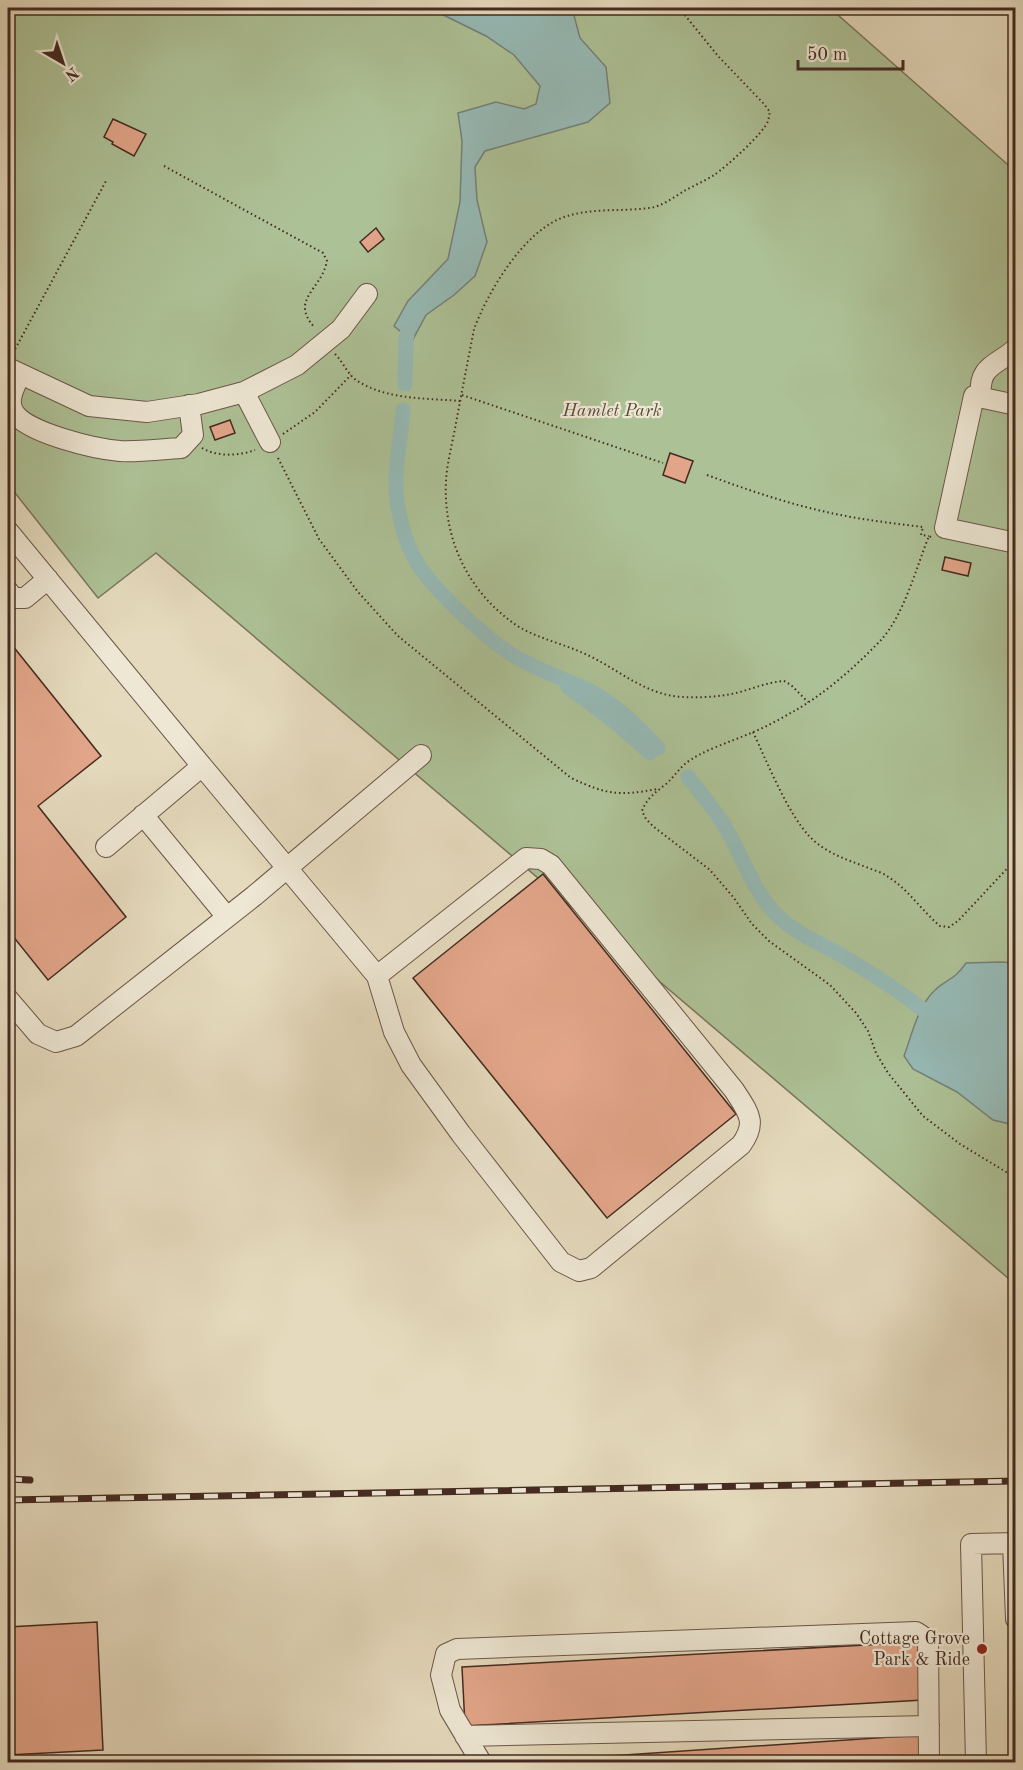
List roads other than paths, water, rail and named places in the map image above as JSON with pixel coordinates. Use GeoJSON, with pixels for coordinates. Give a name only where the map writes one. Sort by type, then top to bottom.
{"type":"FeatureCollection","features":[{"type":"Feature","properties":{"kind":"lane"},"geometry":{"type":"LineString","coordinates":[[189,405],[193,435],[181,448],[120,451],[57,438],[23,422],[12,410],[13,367],[89,406],[147,412],[189,405],[244,392],[297,365],[341,328],[367,294]]}},
{"type":"Feature","properties":{"kind":"lane"},"geometry":{"type":"LineString","coordinates":[[980,398],[984,374],[990,367],[1014,354]]}},
{"type":"Feature","properties":{"kind":"lane"},"geometry":{"type":"LineString","coordinates":[[244,392],[270,442]]}},
{"type":"Feature","properties":{"kind":"lane"},"geometry":{"type":"LineString","coordinates":[[1016,405],[974,396],[945,528],[1016,543]]}},
{"type":"Feature","properties":{"kind":"lane"},"geometry":{"type":"LineString","coordinates":[[8,531],[377,976],[394,1032],[411,1065],[461,1134],[561,1262],[579,1271],[591,1268],[741,1145],[749,1134],[751,1115],[734,1090],[551,865],[541,859],[526,858],[377,976]]}},
{"type":"Feature","properties":{"kind":"lane"},"geometry":{"type":"LineString","coordinates":[[8,591],[13,598],[25,598],[48,579]]}},
{"type":"Feature","properties":{"kind":"lane"},"geometry":{"type":"LineString","coordinates":[[8,999],[38,1034],[56,1042],[76,1036],[227,917],[421,755]]}},
{"type":"Feature","properties":{"kind":"lane"},"geometry":{"type":"LineString","coordinates":[[106,847],[202,766]]}},
{"type":"Feature","properties":{"kind":"lane"},"geometry":{"type":"LineString","coordinates":[[144,815],[227,917]]}},
{"type":"Feature","properties":{"kind":"lane"},"geometry":{"type":"LineString","coordinates":[[976,1762],[971,1544],[1014,1543],[1016,1619]]}},
{"type":"Feature","properties":{"kind":"lane"},"geometry":{"type":"LineString","coordinates":[[481,1762],[450,1710],[441,1675],[446,1654],[457,1649],[916,1632],[928,1640],[929,1762]]}},
{"type":"Feature","properties":{"kind":"lane"},"geometry":{"type":"LineString","coordinates":[[465,1736],[929,1726]]}},
{"type":"Feature","properties":{"kind":"water"},"geometry":{"type":"Polygon","coordinates":[[[429,8],[572,8],[580,38],[606,67],[610,103],[588,122],[485,151],[475,167],[477,200],[487,242],[475,276],[426,315],[412,341],[394,326],[408,301],[448,259],[460,202],[462,141],[458,113],[496,102],[524,109],[536,104],[540,86],[514,55],[486,36],[429,8]]]}},
{"type":"Feature","properties":{"kind":"water"},"geometry":{"type":"Polygon","coordinates":[[[966,963],[1015,963],[1015,1128],[1010,1124],[993,1120],[957,1092],[913,1069],[904,1056],[923,1005],[938,987],[954,977],[966,963]]]}},
{"type":"Feature","properties":{"kind":"waterway"},"geometry":{"type":"LineString","coordinates":[[405,384],[406,339],[409,323]]}},
{"type":"Feature","properties":{"kind":"waterway"},"geometry":{"type":"LineString","coordinates":[[403,410],[397,467],[397,501],[406,540],[424,573],[462,614],[506,651],[526,663],[598,695],[634,723],[658,748]]}},
{"type":"Feature","properties":{"kind":"waterway"},"geometry":{"type":"LineString","coordinates":[[568,687],[614,721],[650,753]]}},
{"type":"Feature","properties":{"kind":"waterway"},"geometry":{"type":"LineString","coordinates":[[688,777],[719,818],[763,899],[780,918],[799,932],[879,978],[922,1009]]}},
{"type":"Feature","properties":{"kind":"railway"},"geometry":{"type":"LineString","coordinates":[[8,1479],[30,1480]]}},
{"type":"Feature","properties":{"kind":"railway"},"geometry":{"type":"LineString","coordinates":[[8,1500],[1016,1481]]}},
{"type":"Feature","properties":{"kind":"place","name":"Cottage Grove Park & Ride"},"geometry":{"type":"Point","coordinates":[982,1649]}},
{"type":"Feature","properties":{"kind":"park label","name":"Hamlet Park"},"geometry":{"type":"Point","coordinates":[612,411]}}]}
